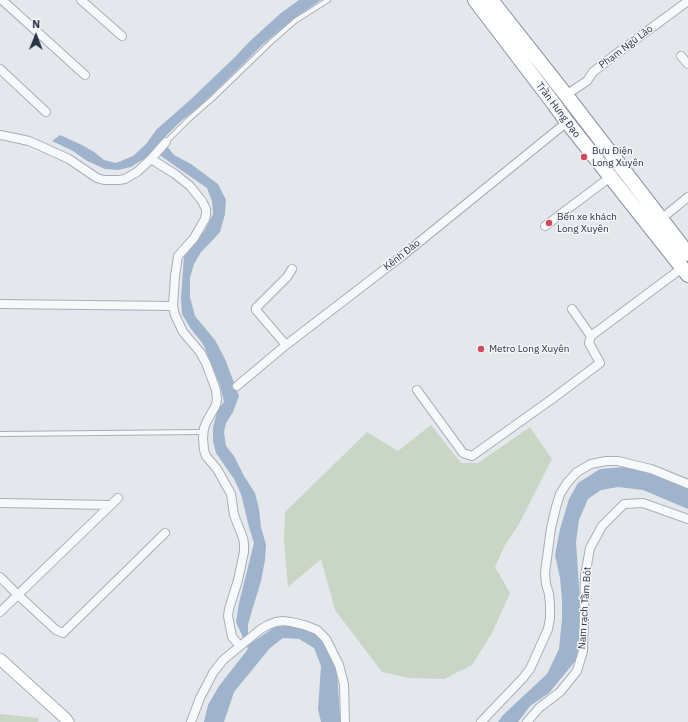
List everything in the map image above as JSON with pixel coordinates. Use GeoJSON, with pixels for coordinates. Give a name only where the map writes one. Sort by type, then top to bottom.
{"type":"FeatureCollection","features":[{"type":"Feature","properties":{"kind":"highway","name":"Trần Hưng Đạo"},"geometry":{"type":"LineString","coordinates":[[475,0],[566,122],[685,271]]}},
{"type":"Feature","properties":{"kind":"highway","name":"Trần Hưng Đạo"},"geometry":{"type":"LineString","coordinates":[[491,0],[688,254]]}},
{"type":"Feature","properties":{"kind":"highway"},"geometry":{"type":"LineString","coordinates":[[554,104],[566,95]]}},
{"type":"Feature","properties":{"kind":"street"},"geometry":{"type":"LineString","coordinates":[[2,0],[85,75]]}},
{"type":"Feature","properties":{"kind":"street"},"geometry":{"type":"LineString","coordinates":[[81,0],[122,36]]}},
{"type":"Feature","properties":{"kind":"street","name":"Phạm Ngũ Lão"},"geometry":{"type":"LineString","coordinates":[[566,95],[587,81],[593,72],[616,54],[688,1]]}},
{"type":"Feature","properties":{"kind":"street"},"geometry":{"type":"LineString","coordinates":[[681,56],[688,64]]}},
{"type":"Feature","properties":{"kind":"street"},"geometry":{"type":"LineString","coordinates":[[0,69],[46,112]]}},
{"type":"Feature","properties":{"kind":"street","name":"Kênh Đào"},"geometry":{"type":"LineString","coordinates":[[237,386],[286,345],[402,256],[566,122]]}},
{"type":"Feature","properties":{"kind":"street"},"geometry":{"type":"LineString","coordinates":[[0,135],[29,142],[48,149],[69,159],[97,178],[104,180],[125,179],[137,172],[153,158],[166,142]]}},
{"type":"Feature","properties":{"kind":"street"},"geometry":{"type":"LineString","coordinates":[[153,158],[190,186],[202,201],[206,209],[205,219],[194,238],[178,256],[173,306],[175,315],[184,332],[200,352],[206,363],[216,390],[216,405],[202,432],[206,456],[217,469],[231,494],[234,515],[243,538],[244,552],[228,616],[232,637],[241,645]]}},
{"type":"Feature","properties":{"kind":"street"},"geometry":{"type":"LineString","coordinates":[[545,226],[621,168]]}},
{"type":"Feature","properties":{"kind":"street"},"geometry":{"type":"LineString","coordinates":[[661,219],[688,197]]}},
{"type":"Feature","properties":{"kind":"street"},"geometry":{"type":"LineString","coordinates":[[286,345],[256,310],[256,308],[287,277],[292,269]]}},
{"type":"Feature","properties":{"kind":"street"},"geometry":{"type":"LineString","coordinates":[[417,390],[463,453],[472,456],[546,404],[600,363],[589,343],[591,336],[685,271]]}},
{"type":"Feature","properties":{"kind":"street"},"geometry":{"type":"LineString","coordinates":[[0,304],[173,306]]}},
{"type":"Feature","properties":{"kind":"street"},"geometry":{"type":"LineString","coordinates":[[572,309],[591,336]]}},
{"type":"Feature","properties":{"kind":"street"},"geometry":{"type":"LineString","coordinates":[[481,722],[530,669],[548,629],[550,604],[545,573],[551,528],[556,507],[560,494],[567,483],[577,472],[591,464],[606,461],[618,461],[651,469],[688,484]]}},
{"type":"Feature","properties":{"kind":"street"},"geometry":{"type":"LineString","coordinates":[[0,612],[118,498]]}},
{"type":"Feature","properties":{"kind":"street"},"geometry":{"type":"LineString","coordinates":[[0,503],[111,505]]}},
{"type":"Feature","properties":{"kind":"street","name":"Nam rạch Tầm Bót"},"geometry":{"type":"LineString","coordinates":[[527,722],[539,708],[560,692],[577,671],[583,651],[585,576],[590,548],[602,526],[624,504],[643,503],[688,519]]}},
{"type":"Feature","properties":{"kind":"street"},"geometry":{"type":"LineString","coordinates":[[0,577],[56,630],[63,633],[165,533]]}},
{"type":"Feature","properties":{"kind":"street"},"geometry":{"type":"LineString","coordinates":[[191,722],[200,698],[213,673],[223,660],[261,629],[276,622],[283,621],[304,625],[317,630],[326,639],[339,665],[344,684],[345,722]]}},
{"type":"Feature","properties":{"kind":"street"},"geometry":{"type":"LineString","coordinates":[[0,659],[66,718],[68,722]]}},
{"type":"Feature","properties":{"kind":"lane"},"geometry":{"type":"LineString","coordinates":[[166,142],[270,42],[295,22],[328,0]]}},
{"type":"Feature","properties":{"kind":"lane"},"geometry":{"type":"LineString","coordinates":[[0,434],[202,432]]}},
{"type":"Feature","properties":{"kind":"green space"},"geometry":{"type":"Polygon","coordinates":[[[431,425],[461,463],[478,463],[530,427],[552,459],[519,524],[505,545],[495,567],[510,593],[492,633],[472,665],[444,679],[409,678],[382,672],[335,610],[321,559],[288,587],[284,540],[285,512],[367,432],[398,451],[431,425]]]}},
{"type":"Feature","properties":{"kind":"green space"},"geometry":{"type":"Polygon","coordinates":[[[0,714],[39,718],[38,722],[0,722],[0,714]]]}},
{"type":"Feature","properties":{"kind":"water"},"geometry":{"type":"Polygon","coordinates":[[[299,0],[321,0],[296,17],[262,45],[200,106],[180,122],[162,140],[174,155],[191,164],[218,184],[226,200],[225,214],[220,232],[201,252],[194,264],[190,278],[190,297],[195,316],[215,340],[225,359],[239,396],[233,412],[226,423],[224,432],[226,446],[234,456],[255,493],[266,545],[261,581],[248,624],[248,635],[254,641],[275,627],[295,625],[308,629],[321,637],[329,651],[337,672],[340,715],[342,722],[321,722],[318,709],[321,666],[314,648],[299,639],[283,638],[270,648],[234,692],[224,722],[204,722],[208,705],[219,686],[248,649],[236,622],[239,603],[254,543],[241,494],[234,479],[216,453],[213,441],[213,427],[218,409],[224,402],[220,385],[203,344],[191,329],[182,314],[181,298],[184,257],[205,230],[213,214],[212,201],[207,188],[155,152],[131,167],[118,170],[105,169],[87,161],[73,151],[52,141],[60,135],[82,145],[104,160],[116,163],[133,156],[146,144],[157,129],[189,101],[250,41],[281,13],[299,0]]]}},
{"type":"Feature","properties":{"kind":"water"},"geometry":{"type":"Polygon","coordinates":[[[624,467],[672,480],[688,488],[688,509],[643,490],[618,487],[601,490],[588,499],[579,520],[576,542],[580,602],[580,632],[577,659],[549,693],[530,706],[518,722],[498,722],[503,715],[547,674],[559,649],[562,600],[560,578],[555,555],[560,529],[569,499],[578,483],[600,469],[624,467]]]}},
{"type":"Feature","properties":{"kind":"place","name":"Bưu Điện Long Xuyên"},"geometry":{"type":"Point","coordinates":[584,157]}},
{"type":"Feature","properties":{"kind":"place","name":"Bến xe khách Long Xuyên"},"geometry":{"type":"Point","coordinates":[549,223]}},
{"type":"Feature","properties":{"kind":"place","name":"Metro Long Xuyên"},"geometry":{"type":"Point","coordinates":[481,349]}}]}
